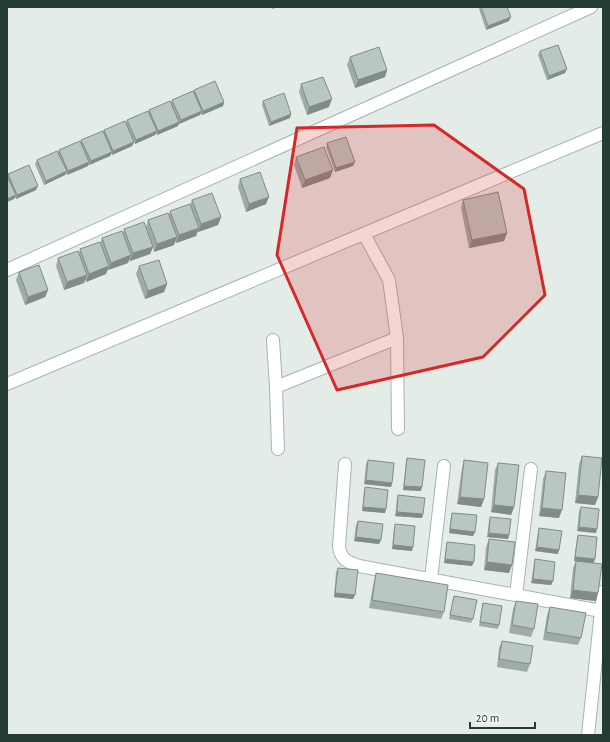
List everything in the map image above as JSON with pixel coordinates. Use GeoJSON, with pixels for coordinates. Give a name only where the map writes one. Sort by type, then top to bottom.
{"type":"FeatureCollection","features":[{"type":"Feature","properties":{"kind":"street"},"geometry":{"type":"LineString","coordinates":[[7,270],[592,7]]}},
{"type":"Feature","properties":{"kind":"street"},"geometry":{"type":"LineString","coordinates":[[7,384],[603,132]]}},
{"type":"Feature","properties":{"kind":"street"},"geometry":{"type":"LineString","coordinates":[[364,234],[389,280],[396,338],[398,429]]}},
{"type":"Feature","properties":{"kind":"street"},"geometry":{"type":"LineString","coordinates":[[276,387],[396,338]]}},
{"type":"Feature","properties":{"kind":"street"},"geometry":{"type":"LineString","coordinates":[[273,340],[278,449]]}},
{"type":"Feature","properties":{"kind":"street"},"geometry":{"type":"LineString","coordinates":[[345,464],[339,547],[344,559],[359,566],[601,612]]}},
{"type":"Feature","properties":{"kind":"street"},"geometry":{"type":"LineString","coordinates":[[431,579],[444,466]]}},
{"type":"Feature","properties":{"kind":"street"},"geometry":{"type":"LineString","coordinates":[[516,595],[531,469]]}},
{"type":"Feature","properties":{"kind":"street"},"geometry":{"type":"LineString","coordinates":[[588,735],[603,592]]}},
{"type":"Feature","properties":{"kind":"highlighted area"},"geometry":{"type":"Polygon","coordinates":[[[434,125],[524,189],[545,295],[483,357],[337,390],[277,255],[297,128],[434,125]]]}},
{"type":"Feature","properties":{"kind":"building"},"geometry":{"type":"Polygon","coordinates":[[[481,7],[507,7],[511,17],[488,26],[481,7]]]}},
{"type":"Feature","properties":{"kind":"building"},"geometry":{"type":"Polygon","coordinates":[[[558,45],[567,69],[549,76],[540,51],[558,45]]]}},
{"type":"Feature","properties":{"kind":"building"},"geometry":{"type":"Polygon","coordinates":[[[379,47],[387,70],[358,80],[350,57],[379,47]]]}},
{"type":"Feature","properties":{"kind":"building"},"geometry":{"type":"Polygon","coordinates":[[[323,77],[332,99],[309,107],[301,84],[323,77]]]}},
{"type":"Feature","properties":{"kind":"building"},"geometry":{"type":"Polygon","coordinates":[[[215,81],[224,102],[203,111],[194,90],[215,81]]]}},
{"type":"Feature","properties":{"kind":"building"},"geometry":{"type":"Polygon","coordinates":[[[193,91],[202,111],[181,120],[172,100],[193,91]]]}},
{"type":"Feature","properties":{"kind":"building"},"geometry":{"type":"Polygon","coordinates":[[[284,93],[291,114],[271,122],[263,101],[284,93]]]}},
{"type":"Feature","properties":{"kind":"building"},"geometry":{"type":"Polygon","coordinates":[[[170,101],[179,122],[158,131],[149,110],[170,101]]]}},
{"type":"Feature","properties":{"kind":"building"},"geometry":{"type":"Polygon","coordinates":[[[148,111],[157,131],[136,140],[127,120],[148,111]]]}},
{"type":"Feature","properties":{"kind":"building"},"geometry":{"type":"Polygon","coordinates":[[[125,121],[134,142],[113,151],[104,130],[125,121]]]}},
{"type":"Feature","properties":{"kind":"building"},"geometry":{"type":"Polygon","coordinates":[[[103,131],[112,152],[91,161],[81,140],[103,131]]]}},
{"type":"Feature","properties":{"kind":"building"},"geometry":{"type":"Polygon","coordinates":[[[346,137],[355,162],[336,168],[327,143],[346,137]]]}},
{"type":"Feature","properties":{"kind":"building"},"geometry":{"type":"Polygon","coordinates":[[[80,141],[89,162],[68,171],[59,150],[80,141]]]}},
{"type":"Feature","properties":{"kind":"building"},"geometry":{"type":"Polygon","coordinates":[[[324,147],[333,170],[305,180],[296,157],[324,147]]]}},
{"type":"Feature","properties":{"kind":"building"},"geometry":{"type":"Polygon","coordinates":[[[57,151],[67,171],[46,181],[37,160],[57,151]]]}},
{"type":"Feature","properties":{"kind":"building"},"geometry":{"type":"Polygon","coordinates":[[[29,165],[38,186],[17,195],[8,174],[29,165]]]}},
{"type":"Feature","properties":{"kind":"building"},"geometry":{"type":"Polygon","coordinates":[[[260,172],[269,197],[249,204],[240,179],[260,172]]]}},
{"type":"Feature","properties":{"kind":"building"},"geometry":{"type":"Polygon","coordinates":[[[7,176],[16,195],[7,199],[7,176]]]}},
{"type":"Feature","properties":{"kind":"building"},"geometry":{"type":"Polygon","coordinates":[[[498,192],[507,233],[472,240],[463,200],[498,192]]]}},
{"type":"Feature","properties":{"kind":"building"},"geometry":{"type":"Polygon","coordinates":[[[212,193],[221,217],[201,224],[192,200],[212,193]]]}},
{"type":"Feature","properties":{"kind":"building"},"geometry":{"type":"Polygon","coordinates":[[[190,204],[199,228],[179,235],[170,211],[190,204]]]}},
{"type":"Feature","properties":{"kind":"building"},"geometry":{"type":"Polygon","coordinates":[[[168,213],[177,237],[157,244],[148,220],[168,213]]]}},
{"type":"Feature","properties":{"kind":"building"},"geometry":{"type":"Polygon","coordinates":[[[144,222],[153,247],[133,253],[124,229],[144,222]]]}},
{"type":"Feature","properties":{"kind":"building"},"geometry":{"type":"Polygon","coordinates":[[[122,231],[131,255],[111,263],[102,238],[122,231]]]}},
{"type":"Feature","properties":{"kind":"building"},"geometry":{"type":"Polygon","coordinates":[[[100,242],[109,266],[89,274],[80,249],[100,242]]]}},
{"type":"Feature","properties":{"kind":"building"},"geometry":{"type":"Polygon","coordinates":[[[78,251],[87,275],[67,282],[58,258],[78,251]]]}},
{"type":"Feature","properties":{"kind":"building"},"geometry":{"type":"Polygon","coordinates":[[[159,260],[167,284],[148,291],[139,266],[159,260]]]}},
{"type":"Feature","properties":{"kind":"building"},"geometry":{"type":"Polygon","coordinates":[[[39,265],[48,290],[28,297],[19,272],[39,265]]]}},
{"type":"Feature","properties":{"kind":"building"},"geometry":{"type":"Polygon","coordinates":[[[582,456],[602,458],[598,497],[578,495],[582,456]]]}},
{"type":"Feature","properties":{"kind":"building"},"geometry":{"type":"Polygon","coordinates":[[[407,458],[425,460],[422,487],[404,486],[407,458]]]}},
{"type":"Feature","properties":{"kind":"building"},"geometry":{"type":"Polygon","coordinates":[[[368,460],[394,463],[392,483],[366,480],[368,460]]]}},
{"type":"Feature","properties":{"kind":"building"},"geometry":{"type":"Polygon","coordinates":[[[464,460],[488,463],[484,499],[460,497],[464,460]]]}},
{"type":"Feature","properties":{"kind":"building"},"geometry":{"type":"Polygon","coordinates":[[[498,463],[519,465],[514,507],[494,505],[498,463]]]}},
{"type":"Feature","properties":{"kind":"building"},"geometry":{"type":"Polygon","coordinates":[[[546,471],[566,473],[562,510],[542,508],[546,471]]]}},
{"type":"Feature","properties":{"kind":"building"},"geometry":{"type":"Polygon","coordinates":[[[365,487],[388,490],[386,509],[363,507],[365,487]]]}},
{"type":"Feature","properties":{"kind":"building"},"geometry":{"type":"Polygon","coordinates":[[[398,495],[425,498],[423,514],[397,512],[398,495]]]}},
{"type":"Feature","properties":{"kind":"building"},"geometry":{"type":"Polygon","coordinates":[[[581,507],[599,509],[597,529],[579,527],[581,507]]]}},
{"type":"Feature","properties":{"kind":"building"},"geometry":{"type":"Polygon","coordinates":[[[452,513],[477,515],[475,532],[450,529],[452,513]]]}},
{"type":"Feature","properties":{"kind":"building"},"geometry":{"type":"Polygon","coordinates":[[[490,517],[511,519],[509,535],[489,533],[490,517]]]}},
{"type":"Feature","properties":{"kind":"building"},"geometry":{"type":"Polygon","coordinates":[[[358,521],[383,524],[381,540],[356,537],[358,521]]]}},
{"type":"Feature","properties":{"kind":"building"},"geometry":{"type":"Polygon","coordinates":[[[395,524],[415,526],[413,547],[393,545],[395,524]]]}},
{"type":"Feature","properties":{"kind":"building"},"geometry":{"type":"Polygon","coordinates":[[[539,528],[562,531],[559,550],[537,547],[539,528]]]}},
{"type":"Feature","properties":{"kind":"building"},"geometry":{"type":"Polygon","coordinates":[[[578,535],[597,537],[595,559],[575,557],[578,535]]]}},
{"type":"Feature","properties":{"kind":"building"},"geometry":{"type":"Polygon","coordinates":[[[489,539],[515,542],[512,565],[487,562],[489,539]]]}},
{"type":"Feature","properties":{"kind":"building"},"geometry":{"type":"Polygon","coordinates":[[[447,542],[475,545],[474,562],[445,559],[447,542]]]}},
{"type":"Feature","properties":{"kind":"building"},"geometry":{"type":"Polygon","coordinates":[[[535,559],[555,562],[553,581],[533,579],[535,559]]]}},
{"type":"Feature","properties":{"kind":"building"},"geometry":{"type":"Polygon","coordinates":[[[576,561],[602,564],[598,593],[573,590],[576,561]]]}},
{"type":"Feature","properties":{"kind":"building"},"geometry":{"type":"Polygon","coordinates":[[[338,568],[358,570],[355,595],[335,593],[338,568]]]}},
{"type":"Feature","properties":{"kind":"building"},"geometry":{"type":"Polygon","coordinates":[[[376,573],[448,585],[444,612],[372,600],[376,573]]]}},
{"type":"Feature","properties":{"kind":"building"},"geometry":{"type":"Polygon","coordinates":[[[454,596],[477,600],[473,619],[450,615],[454,596]]]}},
{"type":"Feature","properties":{"kind":"building"},"geometry":{"type":"Polygon","coordinates":[[[516,601],[538,604],[534,629],[512,625],[516,601]]]}},
{"type":"Feature","properties":{"kind":"building"},"geometry":{"type":"Polygon","coordinates":[[[483,603],[502,606],[499,625],[480,622],[483,603]]]}},
{"type":"Feature","properties":{"kind":"building"},"geometry":{"type":"Polygon","coordinates":[[[550,607],[586,613],[581,638],[546,632],[550,607]]]}},
{"type":"Feature","properties":{"kind":"building"},"geometry":{"type":"Polygon","coordinates":[[[502,641],[533,646],[530,664],[499,659],[502,641]]]}}]}
